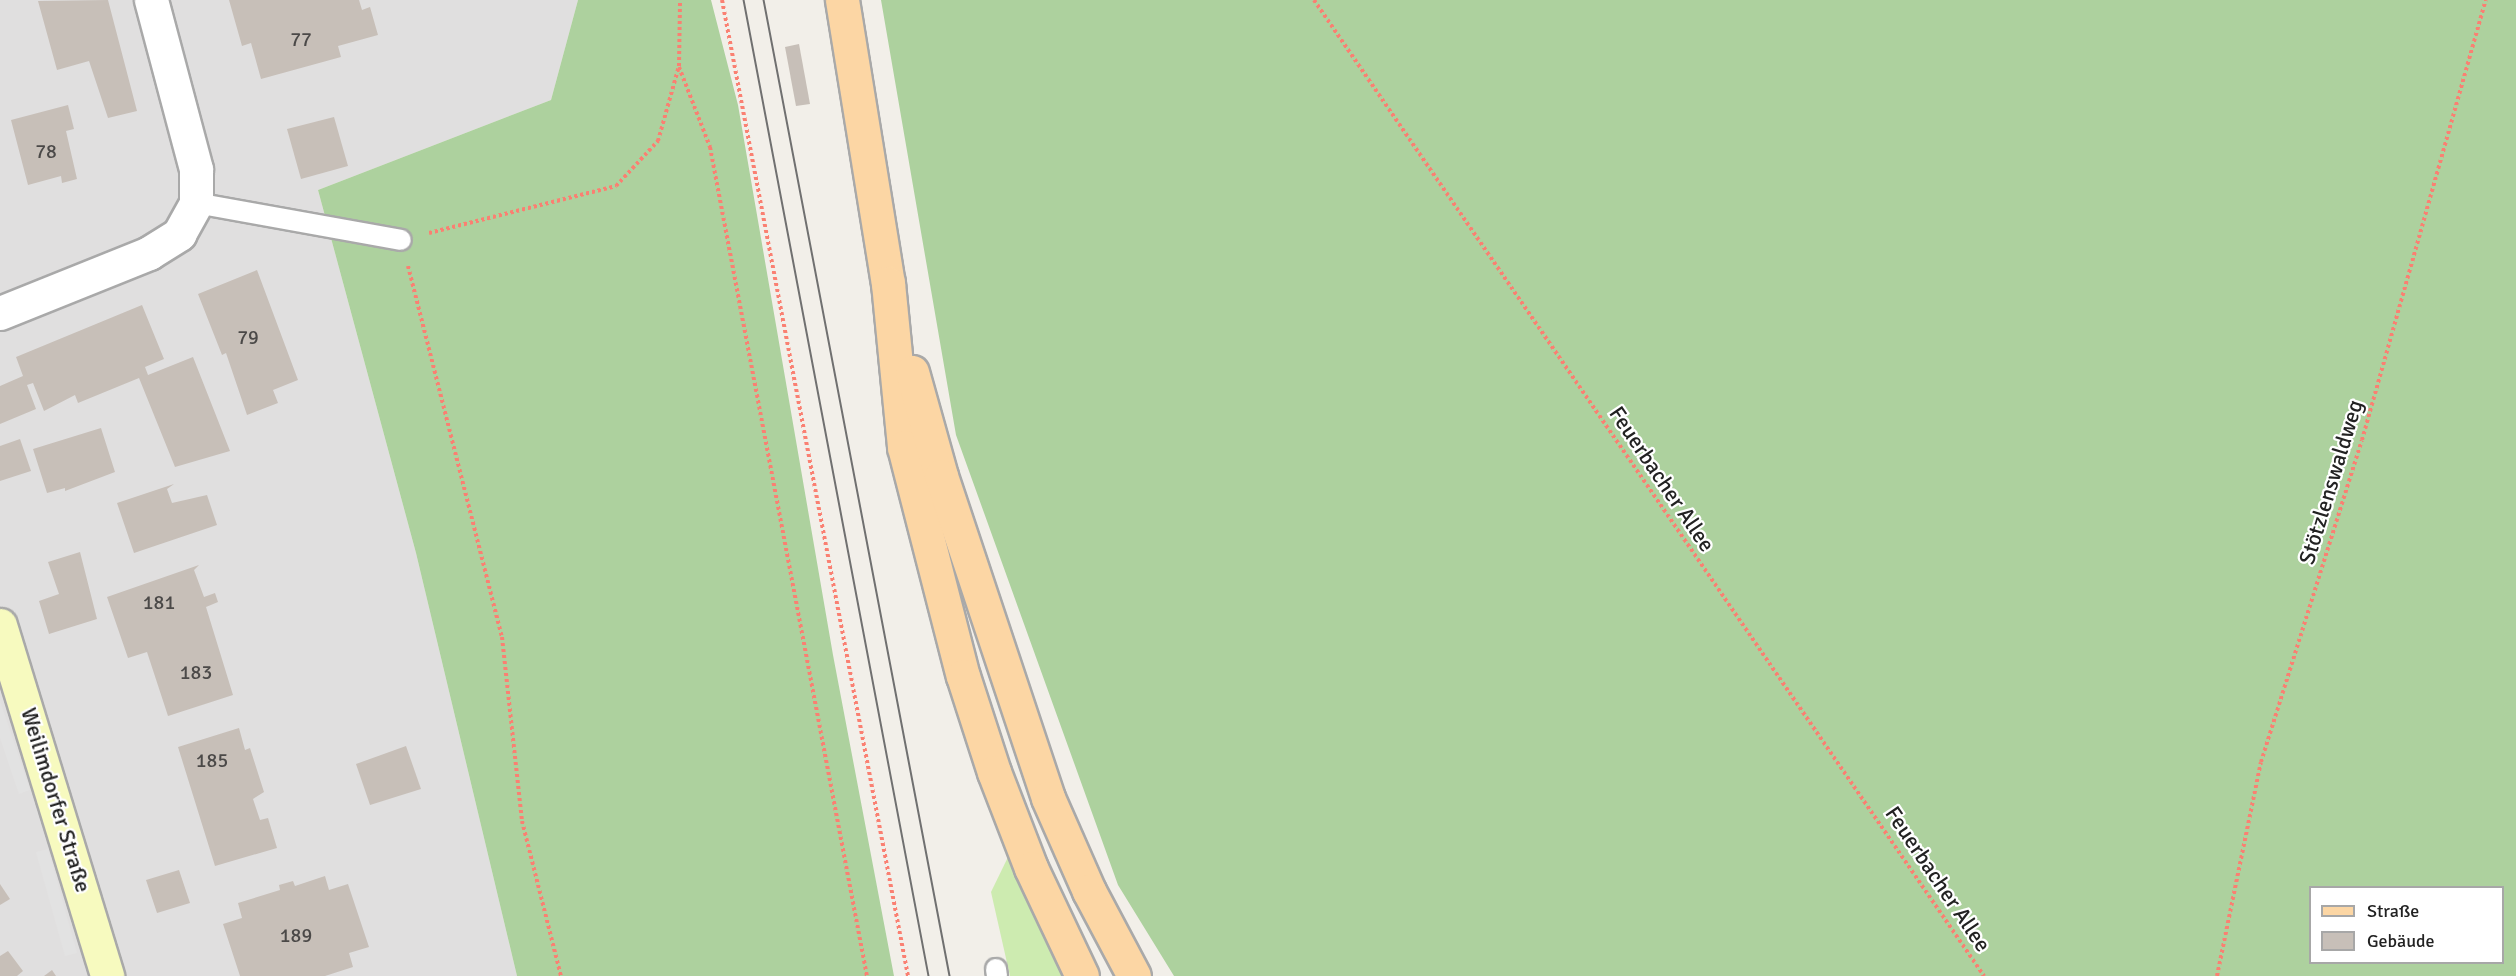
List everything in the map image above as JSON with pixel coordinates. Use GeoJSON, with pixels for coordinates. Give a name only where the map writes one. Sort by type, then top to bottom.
{"type":"FeatureCollection","features":[{"type":"Feature","properties":{"kind":"main road"},"geometry":{"type":"LineString","coordinates":[[842,0],[888,283],[904,447],[963,676],[1030,868],[1082,976]]}},
{"type":"Feature","properties":{"kind":"main road"},"geometry":{"type":"LineString","coordinates":[[888,283],[941,476],[1044,787],[1089,891],[1134,976]]}},
{"type":"Feature","properties":{"kind":"street"},"geometry":{"type":"LineString","coordinates":[[0,313],[149,253],[179,234],[196,203],[196,169],[151,0]]}},
{"type":"Feature","properties":{"kind":"street","name":"Weilimdorfer Straße"},"geometry":{"type":"LineString","coordinates":[[0,625],[107,976]]}},
{"type":"Feature","properties":{"kind":"lane"},"geometry":{"type":"LineString","coordinates":[[196,203],[401,240]]}},
{"type":"Feature","properties":{"kind":"path"},"geometry":{"type":"LineString","coordinates":[[561,976],[522,821],[502,637],[401,240],[616,186],[658,141],[679,66],[680,0]]}},
{"type":"Feature","properties":{"kind":"path"},"geometry":{"type":"LineString","coordinates":[[722,0],[908,976]]}},
{"type":"Feature","properties":{"kind":"path","name":"Feuerbacher Allee"},"geometry":{"type":"LineString","coordinates":[[1314,0],[1984,976]]}},
{"type":"Feature","properties":{"kind":"path","name":"Stötzlenswaldweg"},"geometry":{"type":"LineString","coordinates":[[2217,976],[2261,762],[2362,440],[2486,0]]}},
{"type":"Feature","properties":{"kind":"path"},"geometry":{"type":"LineString","coordinates":[[679,66],[710,147],[867,976]]}},
{"type":"Feature","properties":{"kind":"shaded area"},"geometry":{"type":"Polygon","coordinates":[[[0,0],[578,0],[551,100],[318,190],[416,553],[517,976],[0,976],[0,0]]]}},
{"type":"Feature","properties":{"kind":"shaded area"},"geometry":{"type":"Polygon","coordinates":[[[0,701],[30,790],[19,794],[0,738],[0,701]]]}},
{"type":"Feature","properties":{"kind":"shaded area"},"geometry":{"type":"Polygon","coordinates":[[[48,849],[77,953],[65,956],[36,852],[48,849]]]}},
{"type":"Feature","properties":{"kind":"green space"},"geometry":{"type":"Polygon","coordinates":[[[578,0],[711,0],[738,105],[833,655],[894,976],[517,976],[416,553],[318,190],[551,100],[578,0]]]}},
{"type":"Feature","properties":{"kind":"green space"},"geometry":{"type":"Polygon","coordinates":[[[881,0],[2516,0],[2516,976],[1174,976],[1118,885],[956,435],[881,0]]]}},
{"type":"Feature","properties":{"kind":"green space"},"geometry":{"type":"Polygon","coordinates":[[[1010,853],[1070,976],[1010,976],[991,892],[1010,853]]]}},
{"type":"Feature","properties":{"kind":"building"},"geometry":{"type":"Polygon","coordinates":[[[108,0],[137,111],[108,118],[89,61],[57,70],[38,1],[108,0]]]}},
{"type":"Feature","properties":{"kind":"building"},"geometry":{"type":"Polygon","coordinates":[[[229,0],[359,0],[362,10],[370,7],[378,35],[338,46],[341,57],[261,79],[251,43],[242,46],[229,0]]]}},
{"type":"Feature","properties":{"kind":"building"},"geometry":{"type":"Polygon","coordinates":[[[799,44],[810,104],[796,106],[785,47],[799,44]]]}},
{"type":"Feature","properties":{"kind":"building"},"geometry":{"type":"Polygon","coordinates":[[[68,105],[74,129],[66,131],[77,179],[62,183],[61,176],[28,185],[11,120],[68,105]]]}},
{"type":"Feature","properties":{"kind":"building"},"geometry":{"type":"Polygon","coordinates":[[[334,117],[348,166],[301,179],[287,129],[334,117]]]}},
{"type":"Feature","properties":{"kind":"building"},"geometry":{"type":"Polygon","coordinates":[[[257,270],[298,380],[273,390],[278,403],[247,415],[226,353],[222,355],[198,294],[257,270]]]}},
{"type":"Feature","properties":{"kind":"building"},"geometry":{"type":"Polygon","coordinates":[[[142,305],[164,359],[145,367],[148,375],[193,357],[230,451],[175,467],[139,378],[78,403],[75,395],[44,411],[33,383],[27,385],[36,409],[0,424],[0,386],[23,376],[16,357],[142,305]]]}},
{"type":"Feature","properties":{"kind":"building"},"geometry":{"type":"Polygon","coordinates":[[[101,428],[115,472],[65,491],[65,488],[47,493],[33,449],[101,428]]]}},
{"type":"Feature","properties":{"kind":"building"},"geometry":{"type":"Polygon","coordinates":[[[20,439],[31,471],[0,481],[0,446],[20,439]]]}},
{"type":"Feature","properties":{"kind":"building"},"geometry":{"type":"Polygon","coordinates":[[[174,484],[167,489],[172,503],[207,495],[217,525],[134,553],[117,503],[174,484]]]}},
{"type":"Feature","properties":{"kind":"building"},"geometry":{"type":"Polygon","coordinates":[[[80,552],[97,619],[49,634],[39,601],[59,594],[48,562],[80,552]]]}},
{"type":"Feature","properties":{"kind":"building"},"geometry":{"type":"Polygon","coordinates":[[[199,565],[194,570],[204,597],[215,593],[218,602],[206,607],[233,695],[168,716],[147,652],[128,658],[107,597],[199,565]]]}},
{"type":"Feature","properties":{"kind":"building"},"geometry":{"type":"Polygon","coordinates":[[[239,728],[245,750],[250,748],[264,792],[253,799],[260,820],[268,818],[277,848],[215,866],[178,747],[239,728]]]}},
{"type":"Feature","properties":{"kind":"building"},"geometry":{"type":"Polygon","coordinates":[[[406,746],[421,789],[370,805],[356,764],[406,746]]]}},
{"type":"Feature","properties":{"kind":"building"},"geometry":{"type":"Polygon","coordinates":[[[179,870],[190,903],[157,913],[146,880],[179,870]]]}},
{"type":"Feature","properties":{"kind":"building"},"geometry":{"type":"Polygon","coordinates":[[[325,876],[329,890],[348,884],[369,947],[349,953],[353,967],[325,976],[240,976],[223,924],[242,918],[238,903],[280,890],[279,885],[293,881],[295,886],[325,876]]]}},
{"type":"Feature","properties":{"kind":"building"},"geometry":{"type":"Polygon","coordinates":[[[0,884],[10,899],[0,905],[0,884]]]}},
{"type":"Feature","properties":{"kind":"building"},"geometry":{"type":"Polygon","coordinates":[[[8,951],[23,971],[17,976],[0,976],[0,956],[8,951]]]}},
{"type":"Feature","properties":{"kind":"building"},"geometry":{"type":"Polygon","coordinates":[[[52,970],[56,976],[44,976],[52,970]]]}},
{"type":"Feature","properties":{"kind":"tram line"},"geometry":{"type":"LineString","coordinates":[[744,0],[929,976]]}},
{"type":"Feature","properties":{"kind":"tram line"},"geometry":{"type":"LineString","coordinates":[[764,0],[950,976]]}}]}
